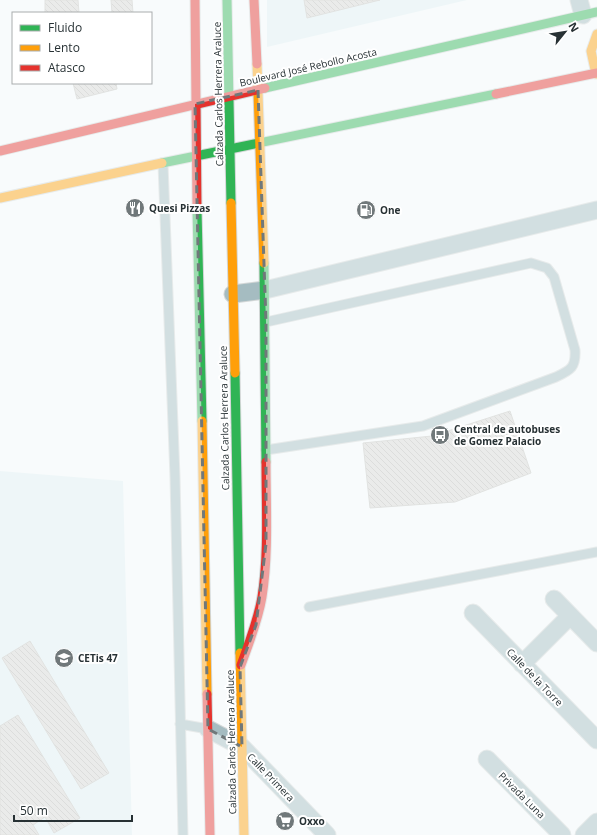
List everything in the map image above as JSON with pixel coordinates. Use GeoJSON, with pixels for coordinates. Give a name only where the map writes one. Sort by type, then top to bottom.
{"type":"FeatureCollection","features":[{"type":"Feature","properties":{"kind":"main road"},"geometry":{"type":"LineString","coordinates":[[189,0],[195,20]]}},
{"type":"Feature","properties":{"kind":"main road"},"geometry":{"type":"LineString","coordinates":[[195,0],[195,104],[210,835]]}},
{"type":"Feature","properties":{"kind":"main road","name":"Calzada Carlos Herrera Araluce"},"geometry":{"type":"LineString","coordinates":[[227,0],[244,835]]}},
{"type":"Feature","properties":{"kind":"main road"},"geometry":{"type":"LineString","coordinates":[[240,667],[256,625],[262,597],[266,544],[266,322],[261,142],[254,0]]}},
{"type":"Feature","properties":{"kind":"main road","name":"Boulevard José Rebollo Acosta"},"geometry":{"type":"LineString","coordinates":[[0,151],[258,90],[586,9]]}},
{"type":"Feature","properties":{"kind":"main road"},"geometry":{"type":"LineString","coordinates":[[0,198],[230,148],[410,114],[596,76],[591,51],[597,34]]}},
{"type":"Feature","properties":{"kind":"street"},"geometry":{"type":"LineString","coordinates":[[233,294],[265,290],[597,210]]}},
{"type":"Feature","properties":{"kind":"street"},"geometry":{"type":"LineString","coordinates":[[554,599],[597,643]]}},
{"type":"Feature","properties":{"kind":"street","name":"Calle de la Torre"},"geometry":{"type":"LineString","coordinates":[[473,613],[597,740]]}},
{"type":"Feature","properties":{"kind":"street"},"geometry":{"type":"LineString","coordinates":[[522,664],[570,616]]}},
{"type":"Feature","properties":{"kind":"street","name":"Calle Primera"},"geometry":{"type":"LineString","coordinates":[[208,729],[242,747],[326,835]]}},
{"type":"Feature","properties":{"kind":"street","name":"Privada Luna"},"geometry":{"type":"LineString","coordinates":[[487,759],[557,833]]}},
{"type":"Feature","properties":{"kind":"street"},"geometry":{"type":"LineString","coordinates":[[584,835],[597,822]]}},
{"type":"Feature","properties":{"kind":"lane"},"geometry":{"type":"LineString","coordinates":[[163,162],[175,477],[183,835]]}},
{"type":"Feature","properties":{"kind":"lane"},"geometry":{"type":"LineString","coordinates":[[266,322],[531,263],[547,268],[554,277],[575,350],[576,361],[571,368],[556,377],[424,426],[266,450]]}},
{"type":"Feature","properties":{"kind":"lane"},"geometry":{"type":"LineString","coordinates":[[309,607],[597,552]]}},
{"type":"Feature","properties":{"kind":"lane"},"geometry":{"type":"LineString","coordinates":[[180,724],[208,729]]}},
{"type":"Feature","properties":{"kind":"highlighted area"},"geometry":{"type":"Polygon","coordinates":[[[258,90],[266,322],[266,544],[256,625],[240,667],[242,747],[208,729],[195,104],[258,90]]]}},
{"type":"Feature","properties":{"kind":"shaded area"},"geometry":{"type":"Polygon","coordinates":[[[267,0],[467,0],[267,47],[267,0]]]}},
{"type":"Feature","properties":{"kind":"shaded area","name":"CETis 47"},"geometry":{"type":"Polygon","coordinates":[[[0,471],[123,481],[132,835],[0,835],[0,471]]]}},
{"type":"Feature","properties":{"kind":"building"},"geometry":{"type":"Polygon","coordinates":[[[45,0],[78,0],[79,12],[45,12],[45,0]]]}},
{"type":"Feature","properties":{"kind":"building"},"geometry":{"type":"Polygon","coordinates":[[[111,0],[132,0],[133,12],[112,12],[111,0]]]}},
{"type":"Feature","properties":{"kind":"building"},"geometry":{"type":"Polygon","coordinates":[[[304,0],[380,0],[307,18],[304,0]]]}},
{"type":"Feature","properties":{"kind":"building"},"geometry":{"type":"Polygon","coordinates":[[[73,84],[116,84],[117,89],[77,99],[73,84]]]}},
{"type":"Feature","properties":{"kind":"building"},"geometry":{"type":"Polygon","coordinates":[[[510,411],[531,473],[455,502],[370,508],[363,443],[432,436],[510,411]]]}},
{"type":"Feature","properties":{"kind":"building"},"geometry":{"type":"Polygon","coordinates":[[[30,641],[109,773],[81,789],[2,658],[30,641]]]}},
{"type":"Feature","properties":{"kind":"building"},"geometry":{"type":"Polygon","coordinates":[[[18,715],[80,818],[54,833],[45,817],[33,825],[39,835],[0,835],[0,726],[18,715]]]}},
{"type":"Feature","properties":{"kind":"traffic: fast"},"geometry":{"type":"LineString","coordinates":[[227,0],[231,203]]}},
{"type":"Feature","properties":{"kind":"traffic: fast"},"geometry":{"type":"LineString","coordinates":[[265,88],[597,12]]}},
{"type":"Feature","properties":{"kind":"traffic: fast"},"geometry":{"type":"LineString","coordinates":[[162,163],[496,94]]}},
{"type":"Feature","properties":{"kind":"traffic: fast"},"geometry":{"type":"LineString","coordinates":[[197,210],[202,421]]}},
{"type":"Feature","properties":{"kind":"traffic: fast"},"geometry":{"type":"LineString","coordinates":[[264,263],[266,462]]}},
{"type":"Feature","properties":{"kind":"traffic: fast"},"geometry":{"type":"LineString","coordinates":[[235,373],[240,653]]}},
{"type":"Feature","properties":{"kind":"traffic: slow"},"geometry":{"type":"LineString","coordinates":[[596,74],[591,51],[597,34]]}},
{"type":"Feature","properties":{"kind":"traffic: slow"},"geometry":{"type":"LineString","coordinates":[[257,64],[264,263]]}},
{"type":"Feature","properties":{"kind":"traffic: slow"},"geometry":{"type":"LineString","coordinates":[[0,198],[162,163]]}},
{"type":"Feature","properties":{"kind":"traffic: slow"},"geometry":{"type":"LineString","coordinates":[[231,203],[235,373]]}},
{"type":"Feature","properties":{"kind":"traffic: slow"},"geometry":{"type":"LineString","coordinates":[[202,421],[207,694]]}},
{"type":"Feature","properties":{"kind":"traffic: slow"},"geometry":{"type":"LineString","coordinates":[[240,653],[244,835]]}},
{"type":"Feature","properties":{"kind":"traffic: jam"},"geometry":{"type":"LineString","coordinates":[[195,0],[197,210]]}},
{"type":"Feature","properties":{"kind":"traffic: jam"},"geometry":{"type":"LineString","coordinates":[[254,0],[257,64]]}},
{"type":"Feature","properties":{"kind":"traffic: jam"},"geometry":{"type":"LineString","coordinates":[[496,94],[597,73]]}},
{"type":"Feature","properties":{"kind":"traffic: jam"},"geometry":{"type":"LineString","coordinates":[[0,151],[265,88]]}},
{"type":"Feature","properties":{"kind":"traffic: jam"},"geometry":{"type":"LineString","coordinates":[[241,665],[253,632],[262,597],[266,564],[266,462]]}},
{"type":"Feature","properties":{"kind":"traffic: jam"},"geometry":{"type":"LineString","coordinates":[[207,694],[210,835]]}},
{"type":"Feature","properties":{"kind":"place","name":"Quesi Pizzas"},"geometry":{"type":"Point","coordinates":[135,208]}},
{"type":"Feature","properties":{"kind":"place","name":"One"},"geometry":{"type":"Point","coordinates":[366,210]}},
{"type":"Feature","properties":{"kind":"place","name":"Central de autobuses de Gomez Palacio"},"geometry":{"type":"Point","coordinates":[440,435]}},
{"type":"Feature","properties":{"kind":"place","name":"CETis 47"},"geometry":{"type":"Point","coordinates":[64,658]}},
{"type":"Feature","properties":{"kind":"place","name":"Oxxo"},"geometry":{"type":"Point","coordinates":[285,821]}}]}
